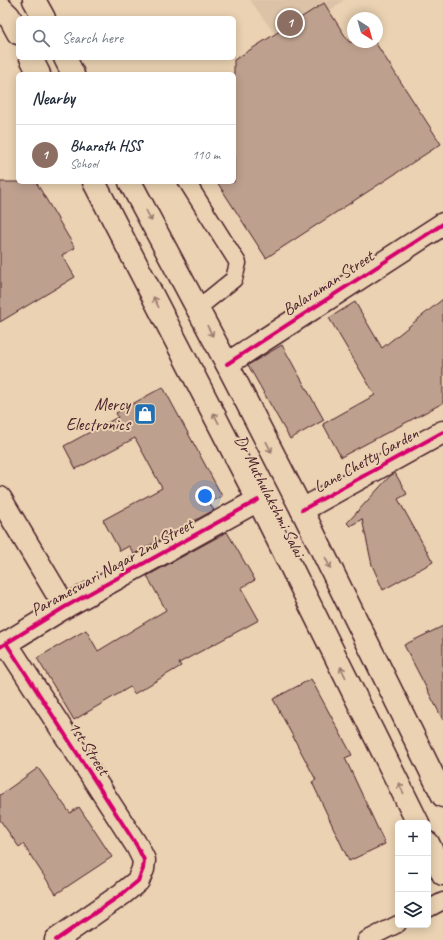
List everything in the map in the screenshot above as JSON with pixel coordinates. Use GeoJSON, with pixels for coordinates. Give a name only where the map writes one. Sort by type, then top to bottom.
{"type":"FeatureCollection","features":[{"type":"Feature","properties":{"kind":"main road"},"geometry":{"type":"LineString","coordinates":[[34,0],[43,16]]}},
{"type":"Feature","properties":{"kind":"main road"},"geometry":{"type":"LineString","coordinates":[[32,60],[38,72]]}},
{"type":"Feature","properties":{"kind":"main road"},"geometry":{"type":"LineString","coordinates":[[66,60],[72,72]]}},
{"type":"Feature","properties":{"kind":"main road","name":"Dr Muthulakshmi Salai"},"geometry":{"type":"LineString","coordinates":[[95,184],[258,500],[417,820]]}},
{"type":"Feature","properties":{"kind":"main road","name":"Dr Muthulakshmi Salai"},"geometry":{"type":"LineString","coordinates":[[131,184],[227,364],[302,510],[443,796]]}},
{"type":"Feature","properties":{"kind":"main road","name":"Balaraman Street"},"geometry":{"type":"LineString","coordinates":[[227,364],[443,224]]}},
{"type":"Feature","properties":{"kind":"main road","name":"Lane Chetty Garden"},"geometry":{"type":"LineString","coordinates":[[302,510],[443,432]]}},
{"type":"Feature","properties":{"kind":"main road"},"geometry":{"type":"LineString","coordinates":[[0,498],[65,607]]}},
{"type":"Feature","properties":{"kind":"main road","name":"Parameswari Nagar 2nd Street"},"geometry":{"type":"LineString","coordinates":[[3,645],[65,607],[258,500]]}},
{"type":"Feature","properties":{"kind":"main road","name":"1st Street"},"geometry":{"type":"LineString","coordinates":[[3,645],[137,846],[144,860],[143,870],[138,881],[122,894],[56,940]]}},
{"type":"Feature","properties":{"kind":"main road"},"geometry":{"type":"LineString","coordinates":[[431,850],[443,874]]}},
{"type":"Feature","properties":{"kind":"lane"},"geometry":{"type":"LineString","coordinates":[[188,184],[238,263],[234,279],[197,308]]}},
{"type":"Feature","properties":{"kind":"lane"},"geometry":{"type":"LineString","coordinates":[[431,907],[443,901]]}},
{"type":"Feature","properties":{"kind":"lane"},"geometry":{"type":"LineString","coordinates":[[366,940],[395,926]]}},
{"type":"Feature","properties":{"kind":"shaded area"},"geometry":{"type":"Polygon","coordinates":[[[250,0],[344,0],[283,46],[250,0]]]}},
{"type":"Feature","properties":{"kind":"building"},"geometry":{"type":"Polygon","coordinates":[[[324,3],[347,39],[347,48],[379,48],[441,144],[266,258],[218,184],[236,184],[236,72],[234,72],[234,60],[324,3]]]}},
{"type":"Feature","properties":{"kind":"building"},"geometry":{"type":"Polygon","coordinates":[[[0,182],[37,184],[75,248],[62,255],[75,277],[0,322],[0,182]]]}},
{"type":"Feature","properties":{"kind":"building"},"geometry":{"type":"Polygon","coordinates":[[[443,299],[443,403],[341,457],[323,424],[375,395],[329,318],[355,302],[382,348],[443,299]]]}},
{"type":"Feature","properties":{"kind":"building"},"geometry":{"type":"Polygon","coordinates":[[[282,345],[324,420],[290,439],[248,365],[282,345]]]}},
{"type":"Feature","properties":{"kind":"building"},"geometry":{"type":"Polygon","coordinates":[[[163,387],[222,496],[209,503],[214,510],[134,554],[129,546],[120,551],[103,520],[162,488],[135,438],[76,469],[64,446],[118,417],[116,413],[163,387]]]}},
{"type":"Feature","properties":{"kind":"building"},"geometry":{"type":"Polygon","coordinates":[[[395,473],[407,494],[398,499],[433,562],[383,590],[372,565],[362,519],[350,526],[347,523],[390,476],[395,473]]]}},
{"type":"Feature","properties":{"kind":"building"},"geometry":{"type":"Polygon","coordinates":[[[227,532],[255,580],[241,588],[259,620],[179,663],[181,666],[134,694],[130,687],[74,720],[37,658],[86,630],[98,651],[166,610],[147,576],[227,532]]]}},
{"type":"Feature","properties":{"kind":"building"},"geometry":{"type":"Polygon","coordinates":[[[443,626],[443,720],[404,645],[443,626]]]}},
{"type":"Feature","properties":{"kind":"building"},"geometry":{"type":"Polygon","coordinates":[[[311,679],[352,755],[345,758],[385,844],[349,861],[312,782],[316,780],[273,699],[311,679]]]}},
{"type":"Feature","properties":{"kind":"building"},"geometry":{"type":"Polygon","coordinates":[[[38,768],[70,813],[79,807],[112,857],[56,894],[23,844],[19,847],[0,820],[0,795],[38,768]]]}},
{"type":"Feature","properties":{"kind":"cycle path"},"geometry":{"type":"LineString","coordinates":[[227,364],[443,224]]}},
{"type":"Feature","properties":{"kind":"cycle path"},"geometry":{"type":"LineString","coordinates":[[302,510],[443,432]]}},
{"type":"Feature","properties":{"kind":"cycle path"},"geometry":{"type":"LineString","coordinates":[[0,647],[65,607],[258,500]]}},
{"type":"Feature","properties":{"kind":"cycle path"},"geometry":{"type":"LineString","coordinates":[[6,643],[137,846],[144,860],[143,869],[138,881],[122,894],[56,940]]}},
{"type":"Feature","properties":{"kind":"place","name":"Bharath HSS"},"geometry":{"type":"Point","coordinates":[290,23]}},
{"type":"Feature","properties":{"kind":"place","name":"Mercy Electronics"},"geometry":{"type":"Point","coordinates":[145,414]}}]}
